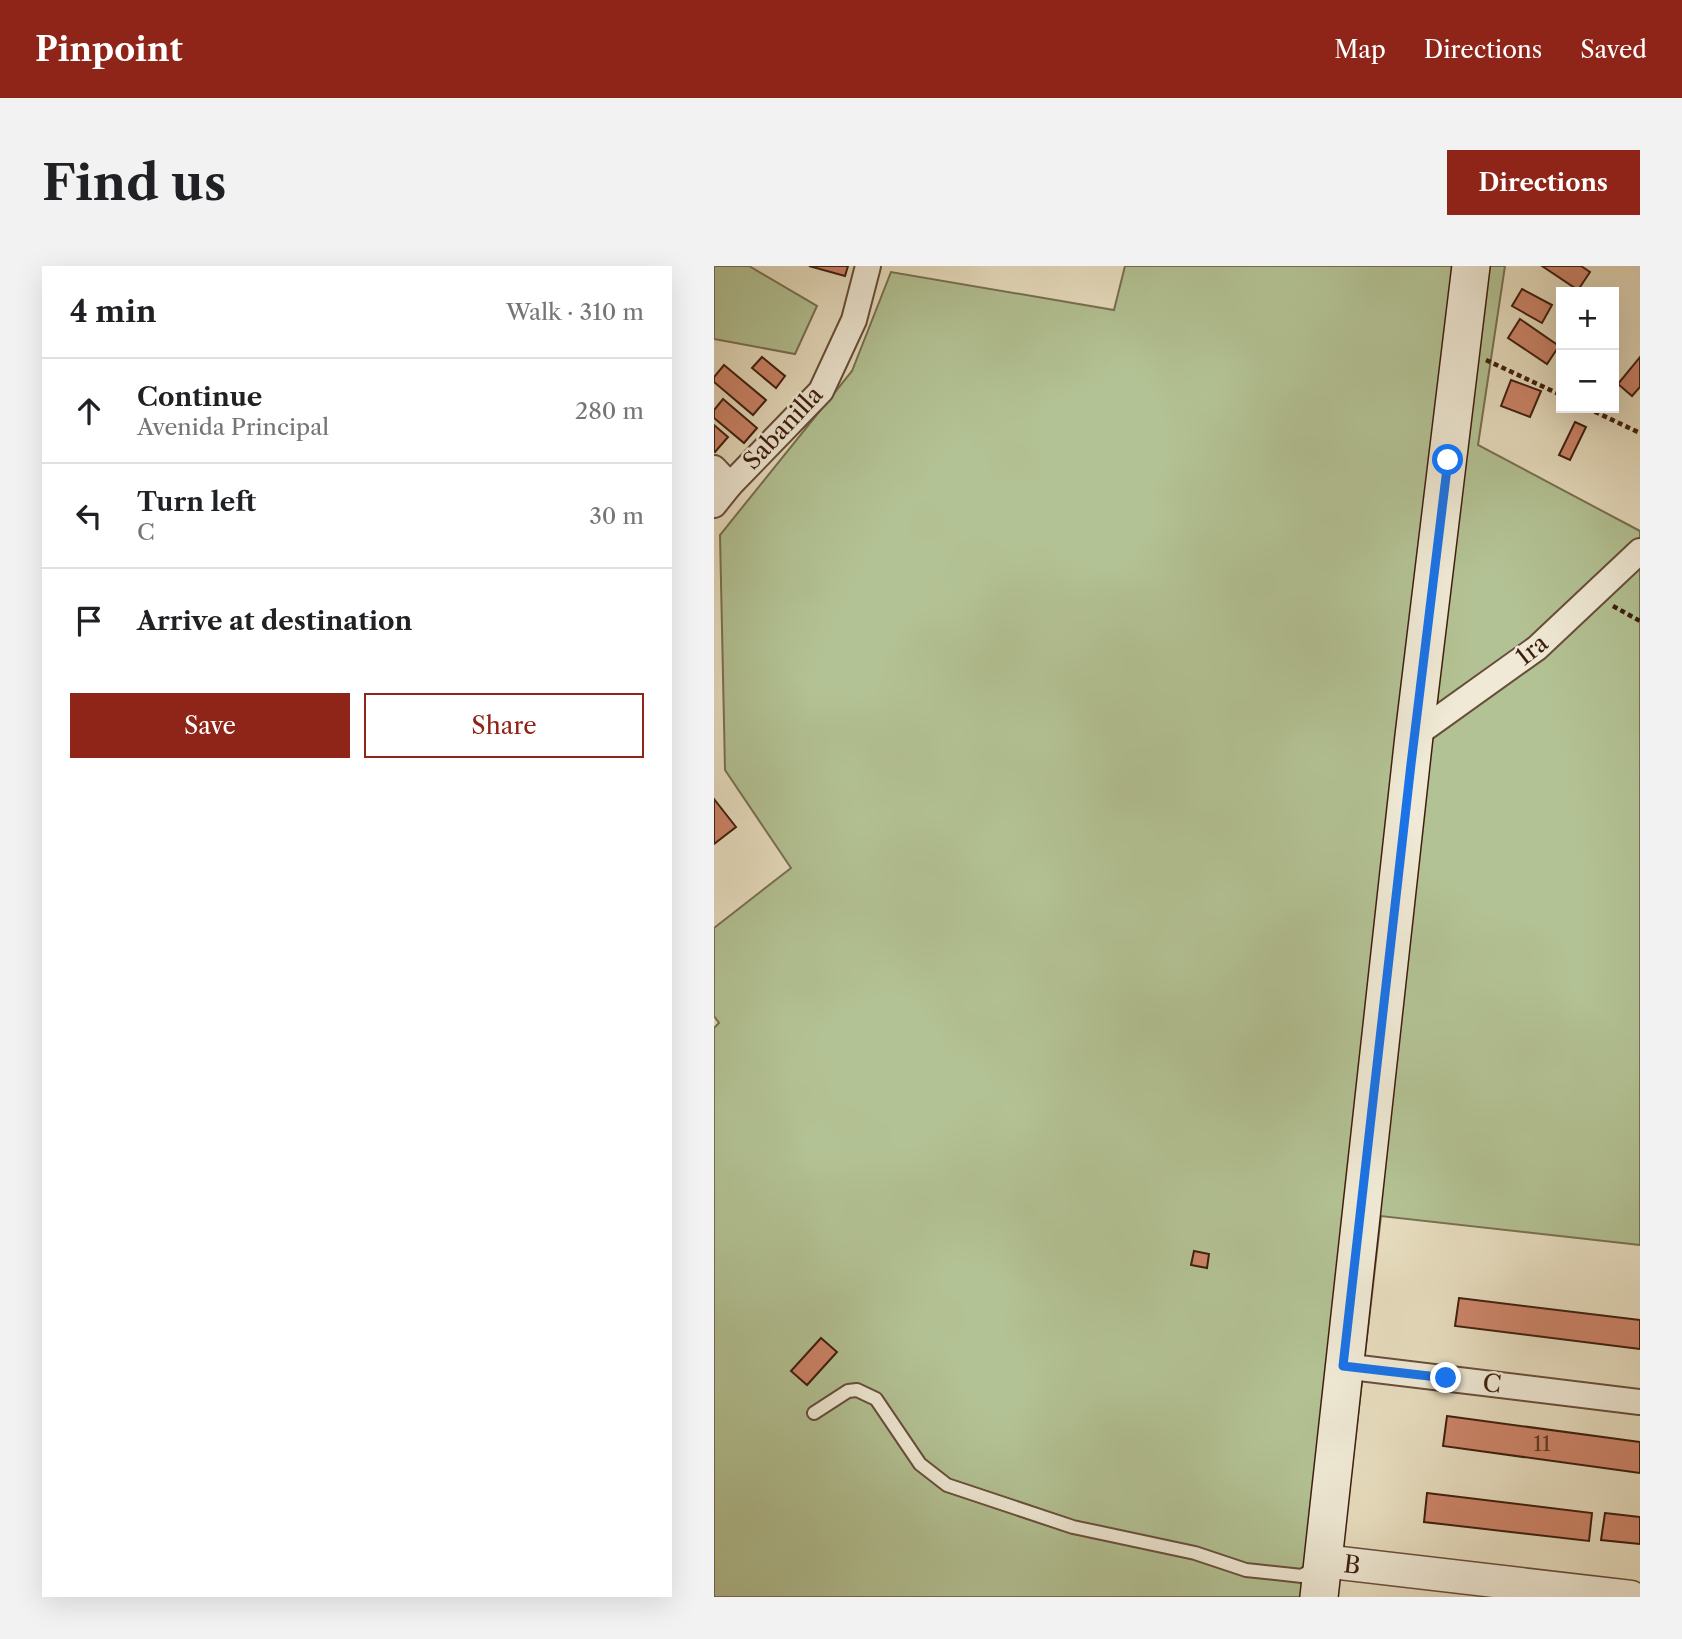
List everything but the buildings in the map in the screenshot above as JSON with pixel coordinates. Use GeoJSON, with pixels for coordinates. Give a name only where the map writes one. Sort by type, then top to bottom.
{"type":"FeatureCollection","features":[{"type":"Feature","properties":{"kind":"main road"},"geometry":{"type":"LineString","coordinates":[[1319,1597],[1414,736],[1471,266]]}},
{"type":"Feature","properties":{"kind":"street","name":"Sabanilla"},"geometry":{"type":"LineString","coordinates":[[714,505],[722,476],[821,391],[854,320],[868,266]]}},
{"type":"Feature","properties":{"kind":"street","name":"1ra"},"geometry":{"type":"LineString","coordinates":[[1414,736],[1537,648],[1640,551]]}},
{"type":"Feature","properties":{"kind":"street","name":"C"},"geometry":{"type":"LineString","coordinates":[[1343,1366],[1640,1402]]}},
{"type":"Feature","properties":{"kind":"street","name":"B"},"geometry":{"type":"LineString","coordinates":[[1323,1561],[1631,1597]]}},
{"type":"Feature","properties":{"kind":"lane"},"geometry":{"type":"LineString","coordinates":[[814,1413],[848,1391],[867,1393],[876,1399],[920,1464],[947,1485],[1073,1527],[1195,1553],[1246,1570],[1302,1576],[1323,1561]]}},
{"type":"Feature","properties":{"kind":"path"},"geometry":{"type":"LineString","coordinates":[[1480,357],[1556,393]]}},
{"type":"Feature","properties":{"kind":"path"},"geometry":{"type":"LineString","coordinates":[[1598,413],[1640,433]]}},
{"type":"Feature","properties":{"kind":"path"},"geometry":{"type":"LineString","coordinates":[[1594,596],[1640,621]]}},
{"type":"Feature","properties":{"kind":"green space"},"geometry":{"type":"Polygon","coordinates":[[[714,266],[749,266],[817,306],[795,354],[714,339],[714,266]]]}},
{"type":"Feature","properties":{"kind":"green space"},"geometry":{"type":"Polygon","coordinates":[[[1125,266],[1505,266],[1478,445],[1640,531],[1640,1245],[1381,1216],[1337,1597],[714,1597],[714,1028],[719,1023],[714,1016],[714,928],[791,868],[725,770],[720,535],[852,371],[891,272],[1114,310],[1125,266]]]}},
{"type":"Feature","properties":{"kind":"route"},"geometry":{"type":"LineString","coordinates":[[1446,1378],[1343,1366],[1448,460]]}}]}
